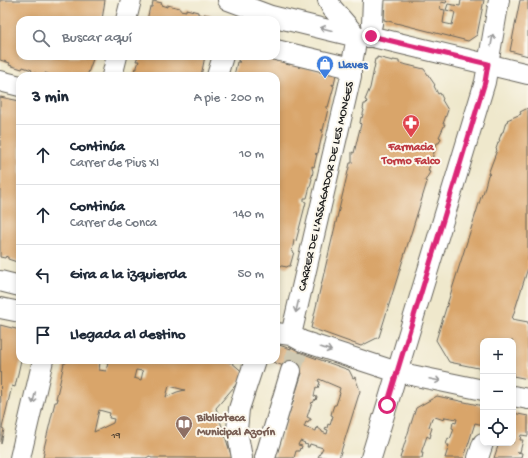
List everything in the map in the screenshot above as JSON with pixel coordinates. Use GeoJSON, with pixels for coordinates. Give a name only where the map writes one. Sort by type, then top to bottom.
{"type":"FeatureCollection","features":[{"type":"Feature","properties":{"kind":"street"},"geometry":{"type":"LineString","coordinates":[[127,16],[131,0]]}},
{"type":"Feature","properties":{"kind":"street"},"geometry":{"type":"LineString","coordinates":[[328,0],[332,8],[357,37]]}},
{"type":"Feature","properties":{"kind":"street"},"geometry":{"type":"LineString","coordinates":[[372,24],[373,0]]}},
{"type":"Feature","properties":{"kind":"street"},"geometry":{"type":"LineString","coordinates":[[371,458],[485,82],[499,0]]}},
{"type":"Feature","properties":{"kind":"street"},"geometry":{"type":"LineString","coordinates":[[232,7],[272,16]]}},
{"type":"Feature","properties":{"kind":"street"},"geometry":{"type":"LineString","coordinates":[[280,18],[357,37],[373,37],[528,74]]}},
{"type":"Feature","properties":{"kind":"street","name":"CARRER DE L'ASSAGADOR DE LES MONGES"},"geometry":{"type":"LineString","coordinates":[[292,340],[351,76],[351,68],[357,37]]}},
{"type":"Feature","properties":{"kind":"street"},"geometry":{"type":"LineString","coordinates":[[280,51],[351,68]]}},
{"type":"Feature","properties":{"kind":"street"},"geometry":{"type":"LineString","coordinates":[[113,72],[116,60]]}},
{"type":"Feature","properties":{"kind":"street"},"geometry":{"type":"LineString","coordinates":[[218,72],[222,60]]}},
{"type":"Feature","properties":{"kind":"street"},"geometry":{"type":"LineString","coordinates":[[0,81],[16,85]]}},
{"type":"Feature","properties":{"kind":"street"},"geometry":{"type":"LineString","coordinates":[[0,281],[16,285]]}},
{"type":"Feature","properties":{"kind":"street"},"geometry":{"type":"LineString","coordinates":[[0,308],[16,311]]}},
{"type":"Feature","properties":{"kind":"street"},"geometry":{"type":"LineString","coordinates":[[292,340],[397,372],[480,389]]}},
{"type":"Feature","properties":{"kind":"street"},"geometry":{"type":"LineString","coordinates":[[20,458],[42,364]]}},
{"type":"Feature","properties":{"kind":"street"},"geometry":{"type":"LineString","coordinates":[[242,458],[237,430],[239,409],[249,366]]}},
{"type":"Feature","properties":{"kind":"street"},"geometry":{"type":"LineString","coordinates":[[265,458],[290,371]]}},
{"type":"Feature","properties":{"kind":"street"},"geometry":{"type":"LineString","coordinates":[[516,397],[528,399]]}},
{"type":"Feature","properties":{"kind":"street"},"geometry":{"type":"LineString","coordinates":[[478,458],[482,446]]}},
{"type":"Feature","properties":{"kind":"building"},"geometry":{"type":"Polygon","coordinates":[[[0,0],[105,0],[103,16],[16,16],[16,60],[93,60],[88,72],[31,72],[32,70],[9,65],[10,63],[0,60],[0,0]]]}},
{"type":"Feature","properties":{"kind":"building"},"geometry":{"type":"Polygon","coordinates":[[[385,0],[447,0],[446,3],[441,2],[440,9],[445,10],[443,23],[452,25],[455,12],[446,10],[448,4],[460,6],[461,0],[484,0],[477,35],[468,41],[384,20],[385,0]]]}},
{"type":"Feature","properties":{"kind":"building"},"geometry":{"type":"Polygon","coordinates":[[[520,0],[528,0],[528,56],[510,51],[520,0]]]}},
{"type":"Feature","properties":{"kind":"building"},"geometry":{"type":"Polygon","coordinates":[[[153,1],[162,3],[161,5],[167,7],[167,5],[180,8],[180,10],[186,11],[186,9],[198,12],[198,14],[204,16],[148,16],[150,7],[152,7],[153,1]]]}},
{"type":"Feature","properties":{"kind":"building"},"geometry":{"type":"Polygon","coordinates":[[[377,57],[399,61],[399,63],[424,69],[435,85],[434,86],[438,94],[440,93],[448,110],[443,124],[445,124],[439,137],[441,138],[439,143],[437,143],[428,171],[430,172],[425,181],[427,182],[379,337],[361,346],[311,328],[350,163],[352,163],[352,152],[354,153],[364,104],[366,104],[367,101],[365,100],[370,88],[375,59],[377,59],[377,57]]]}},
{"type":"Feature","properties":{"kind":"building"},"geometry":{"type":"Polygon","coordinates":[[[204,60],[202,72],[134,72],[135,68],[137,69],[139,61],[136,61],[204,60]]]}},
{"type":"Feature","properties":{"kind":"building"},"geometry":{"type":"Polygon","coordinates":[[[277,60],[277,62],[278,60],[286,62],[285,64],[290,65],[290,63],[298,65],[299,68],[299,65],[321,70],[320,73],[322,71],[336,74],[334,85],[332,84],[334,86],[328,107],[326,107],[328,109],[323,130],[321,130],[323,131],[318,153],[315,154],[317,154],[314,167],[312,166],[312,179],[307,198],[304,198],[304,201],[306,202],[296,241],[294,240],[292,252],[294,252],[290,266],[287,267],[280,266],[280,72],[235,72],[237,62],[240,62],[238,61],[277,60]]]}},
{"type":"Feature","properties":{"kind":"building"},"geometry":{"type":"Polygon","coordinates":[[[0,97],[16,100],[16,262],[8,259],[6,256],[5,258],[0,257],[0,97]]]}},
{"type":"Feature","properties":{"kind":"building"},"geometry":{"type":"Polygon","coordinates":[[[528,108],[528,268],[512,319],[528,322],[528,379],[516,377],[516,338],[480,338],[480,368],[449,362],[436,340],[488,175],[490,174],[488,174],[499,140],[506,122],[508,121],[507,120],[521,114],[520,112],[528,108]]]}},
{"type":"Feature","properties":{"kind":"building"},"geometry":{"type":"Polygon","coordinates":[[[0,325],[16,329],[16,364],[20,364],[15,387],[12,386],[2,428],[4,429],[1,444],[0,325]]]}},
{"type":"Feature","properties":{"kind":"building"},"geometry":{"type":"Polygon","coordinates":[[[280,345],[291,349],[291,347],[299,350],[298,352],[349,370],[353,378],[355,377],[360,391],[339,458],[318,457],[323,448],[310,444],[309,447],[307,447],[308,445],[300,441],[298,445],[302,446],[301,449],[300,448],[299,451],[296,451],[294,458],[275,458],[302,373],[278,364],[280,364],[280,345]],[[319,379],[318,381],[320,382],[318,388],[316,387],[314,396],[317,397],[313,403],[312,402],[307,417],[311,420],[309,420],[308,423],[306,422],[304,427],[316,431],[317,427],[322,432],[327,434],[328,430],[325,429],[326,427],[327,428],[328,424],[330,425],[333,416],[331,415],[332,411],[334,405],[336,405],[340,388],[319,379]]]}},
{"type":"Feature","properties":{"kind":"building"},"geometry":{"type":"Polygon","coordinates":[[[64,364],[100,364],[99,370],[106,371],[108,364],[233,364],[245,374],[216,408],[232,458],[151,458],[150,456],[146,458],[43,458],[43,452],[55,402],[57,402],[58,399],[56,399],[64,364]],[[136,370],[134,378],[141,380],[143,371],[136,370]],[[169,386],[166,397],[185,390],[169,386]],[[99,410],[94,432],[113,423],[114,419],[109,418],[110,413],[99,410]]]}},
{"type":"Feature","properties":{"kind":"building"},"geometry":{"type":"Polygon","coordinates":[[[437,396],[480,405],[480,424],[475,423],[464,458],[445,458],[449,445],[446,445],[448,438],[450,439],[454,429],[452,428],[453,422],[456,423],[457,419],[445,417],[444,420],[435,417],[432,418],[429,427],[432,428],[431,434],[430,438],[427,436],[421,453],[423,453],[422,458],[400,458],[416,408],[437,396]]]}},
{"type":"Feature","properties":{"kind":"building"},"geometry":{"type":"Polygon","coordinates":[[[516,414],[528,416],[528,436],[521,435],[520,440],[523,440],[520,452],[517,452],[522,453],[521,458],[494,458],[498,446],[516,446],[516,414]]]}},
{"type":"Feature","properties":{"kind":"tunnel"},"geometry":{"type":"LineString","coordinates":[[291,371],[298,350]]}},
{"type":"Feature","properties":{"kind":"place","name":"Llaves"},"geometry":{"type":"Point","coordinates":[325,79]}},
{"type":"Feature","properties":{"kind":"place","name":"Farmacia Tormo Falco"},"geometry":{"type":"Point","coordinates":[411,138]}},
{"type":"Feature","properties":{"kind":"place","name":"Biblioteca Municipal Azorín"},"geometry":{"type":"Point","coordinates":[184,439]}},
{"type":"Feature","properties":{"kind":"route"},"geometry":{"type":"LineString","coordinates":[[371,36],[488,64],[485,82],[387,405]]}}]}
